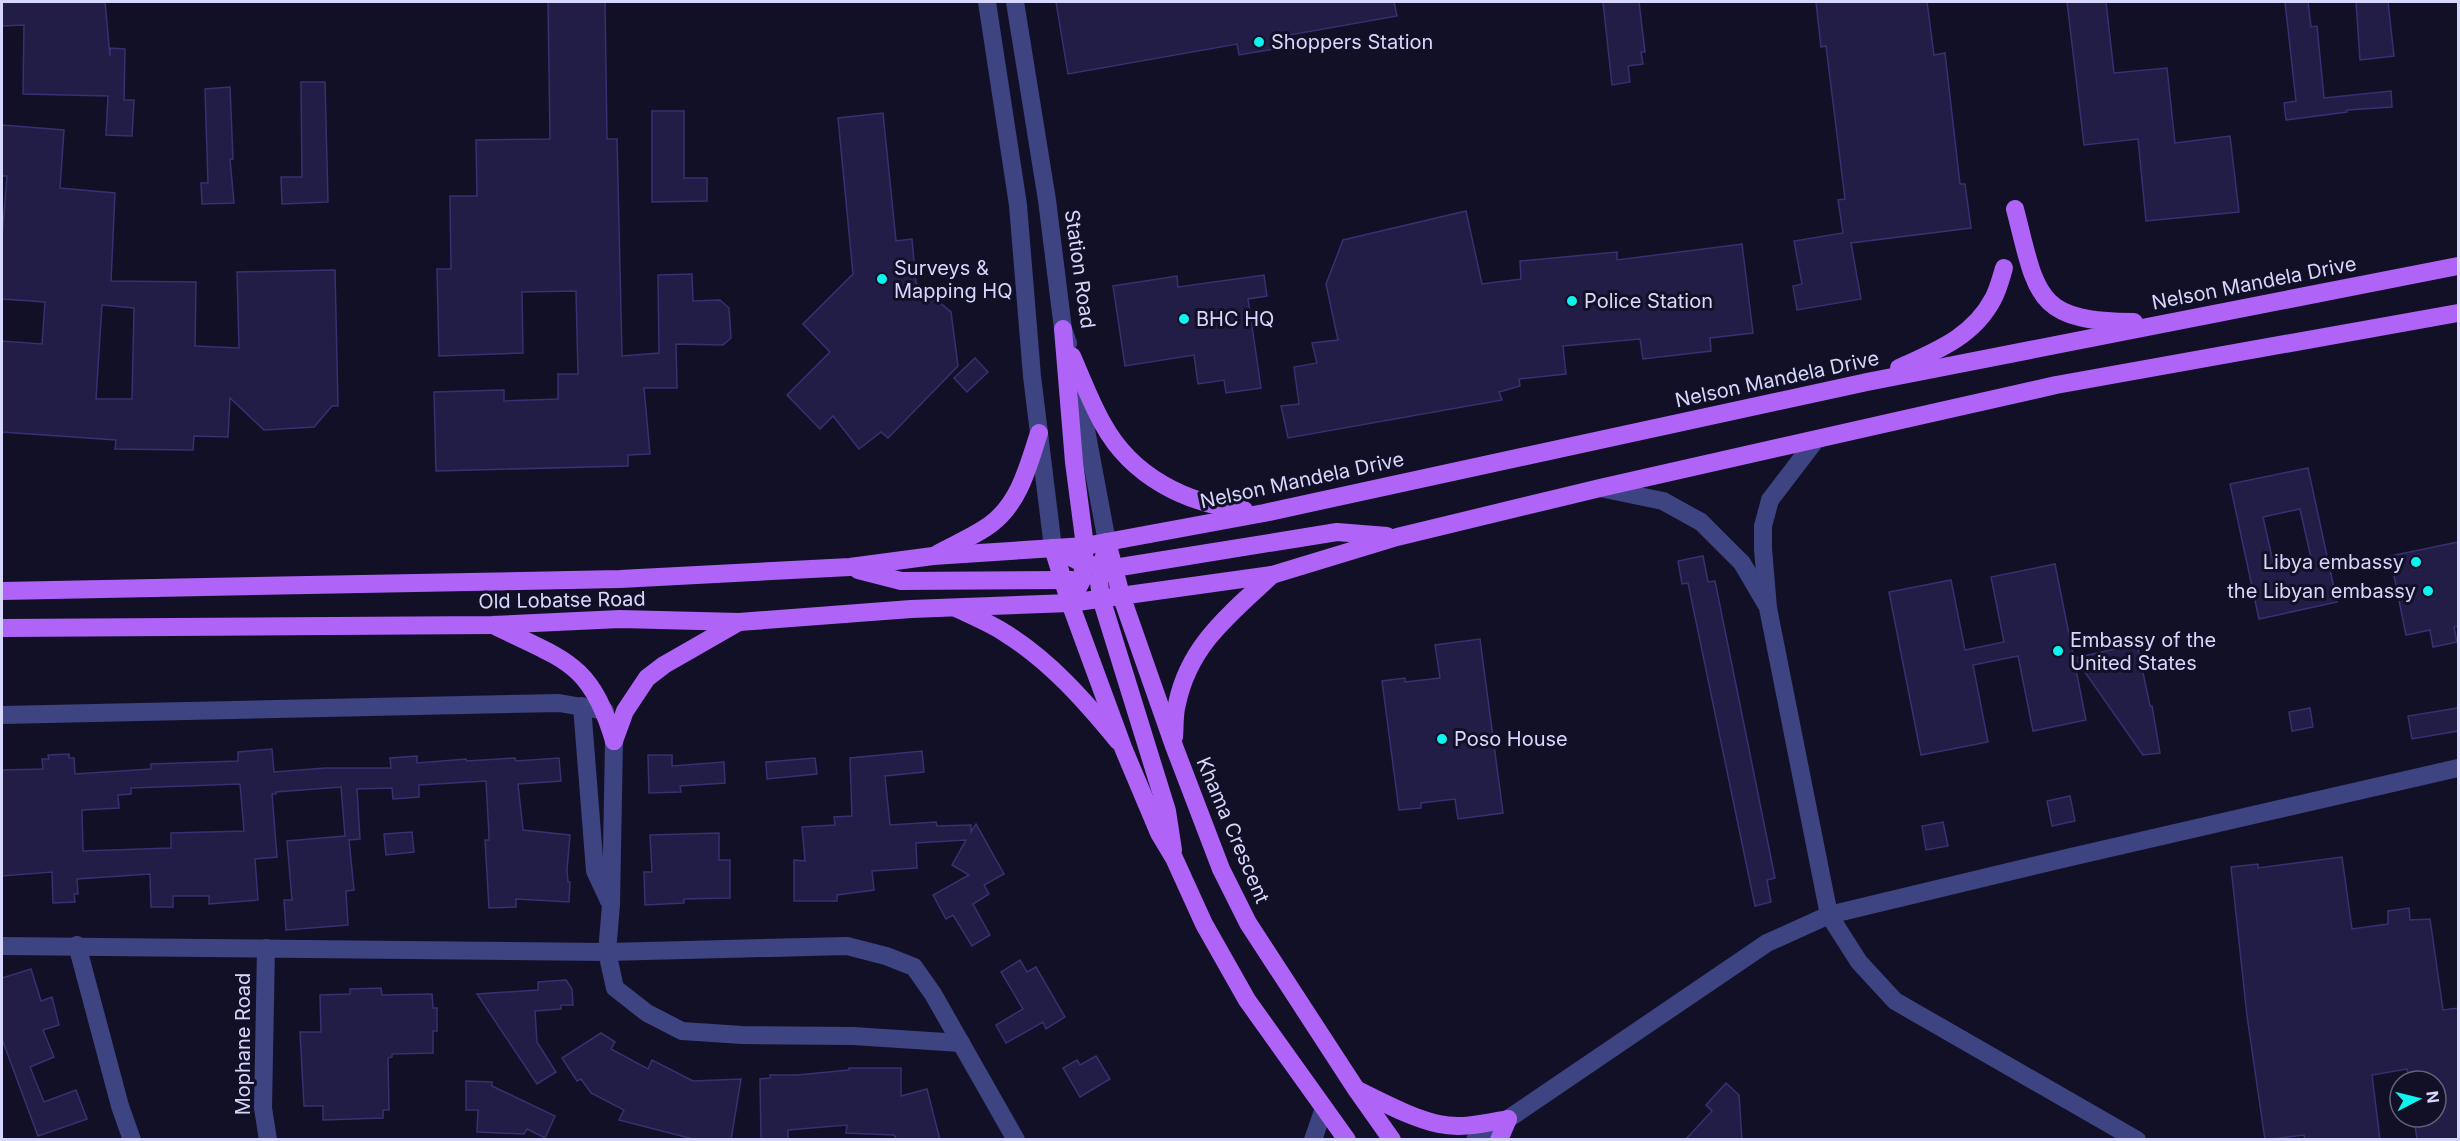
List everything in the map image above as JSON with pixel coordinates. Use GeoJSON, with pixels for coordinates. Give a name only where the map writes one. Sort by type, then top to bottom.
{"type":"FeatureCollection","features":[{"type":"Feature","properties":{"kind":"main road"},"geometry":{"type":"LineString","coordinates":[[2015,209],[2034,280],[2048,302],[2058,309],[2084,319],[2176,321]]}},
{"type":"Feature","properties":{"kind":"main road","name":"Nelson Mandela Drive"},"geometry":{"type":"LineString","coordinates":[[1107,542],[1264,513],[1867,382],[2458,266]]}},
{"type":"Feature","properties":{"kind":"main road"},"geometry":{"type":"LineString","coordinates":[[1867,382],[1948,346],[1963,335],[1980,319],[1994,298],[2004,268]]}},
{"type":"Feature","properties":{"kind":"main road"},"geometry":{"type":"LineString","coordinates":[[1121,595],[1272,575],[1397,537],[1600,488],[2056,385],[2458,313]]}},
{"type":"Feature","properties":{"kind":"main road"},"geometry":{"type":"LineString","coordinates":[[1063,329],[1074,462],[1084,546],[1097,577],[1167,811],[1174,858]]}},
{"type":"Feature","properties":{"kind":"main road"},"geometry":{"type":"LineString","coordinates":[[1072,356],[1103,424],[1122,452],[1148,475],[1172,490],[1197,501],[1222,508],[1264,513]]}},
{"type":"Feature","properties":{"kind":"main road"},"geometry":{"type":"LineString","coordinates":[[933,556],[992,524],[1003,512],[1022,485],[1039,434]]}},
{"type":"Feature","properties":{"kind":"main road"},"geometry":{"type":"LineString","coordinates":[[850,567],[901,581],[1062,580],[1097,577],[1337,532],[1397,537]]}},
{"type":"Feature","properties":{"kind":"main road","name":"Old Lobatse Road"},"geometry":{"type":"LineString","coordinates":[[2,591],[620,579],[850,567],[933,556],[1084,546],[1107,542]]}},
{"type":"Feature","properties":{"kind":"main road","name":"Khama Crescent"},"geometry":{"type":"LineString","coordinates":[[1107,542],[1097,577],[1121,595],[1174,746],[1221,869],[1248,923],[1392,1140]]}},
{"type":"Feature","properties":{"kind":"main road"},"geometry":{"type":"LineString","coordinates":[[1053,548],[1097,577]]}},
{"type":"Feature","properties":{"kind":"main road"},"geometry":{"type":"LineString","coordinates":[[1053,548],[1070,603],[1124,750],[1159,833],[1174,858],[1204,924],[1247,1000],[1347,1140]]}},
{"type":"Feature","properties":{"kind":"main road"},"geometry":{"type":"LineString","coordinates":[[1174,746],[1176,705],[1192,663],[1202,645],[1219,623],[1272,575]]}},
{"type":"Feature","properties":{"kind":"main road"},"geometry":{"type":"LineString","coordinates":[[1070,603],[1097,577]]}},
{"type":"Feature","properties":{"kind":"main road","name":"Old Lobatse Road"},"geometry":{"type":"LineString","coordinates":[[2,627],[492,625],[620,619],[739,622],[954,607],[1070,603],[1097,577],[1121,595]]}},
{"type":"Feature","properties":{"kind":"main road"},"geometry":{"type":"LineString","coordinates":[[954,607],[1006,633],[1043,662],[1084,699],[1124,750]]}},
{"type":"Feature","properties":{"kind":"main road"},"geometry":{"type":"LineString","coordinates":[[614,741],[625,711],[647,678],[664,665],[739,622]]}},
{"type":"Feature","properties":{"kind":"main road"},"geometry":{"type":"LineString","coordinates":[[492,625],[568,662],[585,677],[605,711],[614,741]]}},
{"type":"Feature","properties":{"kind":"main road"},"geometry":{"type":"LineString","coordinates":[[1356,1089],[1400,1110],[1439,1124],[1473,1126],[1508,1119]]}},
{"type":"Feature","properties":{"kind":"main road"},"geometry":{"type":"LineString","coordinates":[[1499,1140],[1508,1119]]}},
{"type":"Feature","properties":{"kind":"street"},"geometry":{"type":"LineString","coordinates":[[987,2],[1018,205],[1039,434],[1053,548]]}},
{"type":"Feature","properties":{"kind":"street","name":"Station Road"},"geometry":{"type":"LineString","coordinates":[[1016,2],[1047,200],[1063,329],[1072,356],[1107,542]]}},
{"type":"Feature","properties":{"kind":"street"},"geometry":{"type":"LineString","coordinates":[[1815,441],[1770,500],[1765,513],[1763,549],[1768,608],[1829,915],[1859,962],[1895,1001],[2137,1140]]}},
{"type":"Feature","properties":{"kind":"street"},"geometry":{"type":"LineString","coordinates":[[1600,488],[1663,501],[1701,522],[1742,563],[1768,608]]}},
{"type":"Feature","properties":{"kind":"street"},"geometry":{"type":"LineString","coordinates":[[2,715],[559,703],[605,711]]}},
{"type":"Feature","properties":{"kind":"street"},"geometry":{"type":"LineString","coordinates":[[582,706],[595,871],[611,904]]}},
{"type":"Feature","properties":{"kind":"street"},"geometry":{"type":"LineString","coordinates":[[614,741],[611,904],[607,952],[609,970],[615,988],[647,1013],[682,1031],[742,1035],[853,1036],[961,1043]]}},
{"type":"Feature","properties":{"kind":"street"},"geometry":{"type":"LineString","coordinates":[[1475,1140],[1767,943],[1829,915],[2458,768]]}},
{"type":"Feature","properties":{"kind":"street"},"geometry":{"type":"LineString","coordinates":[[77,945],[120,1106],[132,1140]]}},
{"type":"Feature","properties":{"kind":"street"},"geometry":{"type":"LineString","coordinates":[[2,946],[607,952],[847,946],[886,956],[915,967],[1016,1140]]}},
{"type":"Feature","properties":{"kind":"street","name":"Mophane Road"},"geometry":{"type":"LineString","coordinates":[[266,948],[263,1108],[268,1140]]}},
{"type":"Feature","properties":{"kind":"street"},"geometry":{"type":"LineString","coordinates":[[1313,1140],[1324,1108]]}},
{"type":"Feature","properties":{"kind":"building"},"geometry":{"type":"Polygon","coordinates":[[[2,2],[105,2],[110,56],[110,48],[125,49],[124,100],[134,100],[132,136],[106,135],[108,96],[23,94],[24,25],[2,26],[2,2]]]}},
{"type":"Feature","properties":{"kind":"building"},"geometry":{"type":"Polygon","coordinates":[[[548,2],[605,2],[607,139],[617,139],[622,356],[659,353],[658,275],[692,274],[693,301],[720,300],[729,308],[731,338],[723,345],[676,344],[677,388],[644,388],[650,454],[628,455],[628,466],[436,471],[434,392],[504,390],[504,401],[558,399],[558,374],[578,374],[576,291],[522,292],[523,353],[439,356],[437,269],[451,269],[450,196],[477,196],[476,140],[550,139],[548,2]]]}},
{"type":"Feature","properties":{"kind":"building"},"geometry":{"type":"Polygon","coordinates":[[[1056,2],[1394,2],[1397,16],[1278,37],[1280,48],[1239,55],[1237,44],[1068,74],[1056,2]]]}},
{"type":"Feature","properties":{"kind":"building"},"geometry":{"type":"Polygon","coordinates":[[[1603,2],[1639,2],[1645,52],[1641,52],[1643,64],[1628,66],[1630,82],[1612,85],[1603,2]]]}},
{"type":"Feature","properties":{"kind":"building"},"geometry":{"type":"Polygon","coordinates":[[[1816,2],[1927,2],[1934,55],[1945,53],[1960,184],[1965,184],[1971,228],[1851,243],[1861,299],[1797,310],[1793,286],[1802,284],[1794,241],[1843,233],[1838,200],[1845,199],[1826,46],[1821,47],[1816,2]]]}},
{"type":"Feature","properties":{"kind":"building"},"geometry":{"type":"Polygon","coordinates":[[[2067,2],[2106,2],[2114,73],[2167,68],[2175,143],[2230,136],[2239,212],[2146,221],[2138,139],[2084,145],[2067,2]]]}},
{"type":"Feature","properties":{"kind":"building"},"geometry":{"type":"Polygon","coordinates":[[[2285,2],[2308,2],[2311,27],[2317,26],[2324,98],[2391,91],[2392,107],[2347,110],[2347,112],[2286,120],[2284,103],[2296,101],[2285,2]]]}},
{"type":"Feature","properties":{"kind":"building"},"geometry":{"type":"Polygon","coordinates":[[[2356,2],[2388,2],[2394,56],[2360,60],[2356,2]]]}},
{"type":"Feature","properties":{"kind":"building"},"geometry":{"type":"Polygon","coordinates":[[[301,82],[325,82],[328,202],[282,204],[281,177],[302,177],[301,82]]]}},
{"type":"Feature","properties":{"kind":"building"},"geometry":{"type":"Polygon","coordinates":[[[230,87],[233,159],[230,159],[234,203],[202,204],[201,183],[208,183],[205,89],[230,87]]]}},
{"type":"Feature","properties":{"kind":"building"},"geometry":{"type":"Polygon","coordinates":[[[652,111],[684,111],[684,178],[707,178],[707,201],[652,202],[652,111]]]}},
{"type":"Feature","properties":{"kind":"building","name":"Surveys & Mapping HQ"},"geometry":{"type":"Polygon","coordinates":[[[883,113],[896,241],[912,239],[916,283],[951,312],[958,366],[888,438],[881,432],[859,449],[833,416],[820,429],[787,395],[830,352],[803,324],[853,274],[838,118],[883,113]]]}},
{"type":"Feature","properties":{"kind":"building"},"geometry":{"type":"Polygon","coordinates":[[[2,125],[64,130],[60,188],[115,193],[111,281],[196,282],[195,346],[239,348],[237,272],[335,270],[338,406],[332,406],[314,427],[264,430],[230,398],[228,437],[194,436],[193,450],[115,449],[116,440],[2,432],[2,341],[42,344],[45,302],[2,299],[2,239],[7,176],[2,176],[2,125]],[[102,305],[96,399],[132,399],[134,308],[102,305]]]}},
{"type":"Feature","properties":{"kind":"building"},"geometry":{"type":"Polygon","coordinates":[[[1466,211],[1482,284],[1521,279],[1520,261],[1617,252],[1617,260],[1742,244],[1753,333],[1710,338],[1711,351],[1643,359],[1640,339],[1563,346],[1566,374],[1519,379],[1520,386],[1499,392],[1502,400],[1288,438],[1281,406],[1299,404],[1294,367],[1317,363],[1312,343],[1338,340],[1326,284],[1343,240],[1466,211]]]}},
{"type":"Feature","properties":{"kind":"building","name":"BHC HQ"},"geometry":{"type":"Polygon","coordinates":[[[1264,275],[1267,296],[1248,299],[1261,388],[1226,393],[1224,380],[1198,384],[1194,355],[1125,366],[1113,286],[1177,276],[1178,287],[1264,275]]]}},
{"type":"Feature","properties":{"kind":"building"},"geometry":{"type":"Polygon","coordinates":[[[975,358],[988,372],[967,392],[954,378],[975,358]]]}},
{"type":"Feature","properties":{"kind":"building"},"geometry":{"type":"Polygon","coordinates":[[[2308,468],[2337,602],[2259,619],[2230,484],[2308,468]],[[2300,509],[2263,517],[2274,566],[2311,558],[2300,509]]]}},
{"type":"Feature","properties":{"kind":"building","name":"the Libyan embassy"},"geometry":{"type":"Polygon","coordinates":[[[2458,542],[2458,626],[2454,627],[2457,642],[2433,647],[2430,630],[2406,635],[2390,556],[2458,542]]]}},
{"type":"Feature","properties":{"kind":"building"},"geometry":{"type":"Polygon","coordinates":[[[1703,556],[1708,582],[1715,581],[1775,878],[1767,880],[1771,902],[1755,906],[1688,583],[1682,584],[1678,561],[1703,556]]]}},
{"type":"Feature","properties":{"kind":"building"},"geometry":{"type":"Polygon","coordinates":[[[2055,564],[2086,720],[2033,731],[2018,656],[1973,665],[1988,742],[1921,755],[1889,592],[1951,580],[1965,650],[2004,642],[1991,577],[2055,564]]]}},
{"type":"Feature","properties":{"kind":"building","name":"Poso House"},"geometry":{"type":"Polygon","coordinates":[[[1480,639],[1503,813],[1458,819],[1455,799],[1421,803],[1421,808],[1399,810],[1382,681],[1405,678],[1405,682],[1440,678],[1435,645],[1480,639]]]}},
{"type":"Feature","properties":{"kind":"building"},"geometry":{"type":"Polygon","coordinates":[[[2137,644],[2150,706],[2152,706],[2160,753],[2143,755],[2075,658],[2137,644]]]}},
{"type":"Feature","properties":{"kind":"building"},"geometry":{"type":"Polygon","coordinates":[[[2310,708],[2313,727],[2292,731],[2289,712],[2310,708]]]}},
{"type":"Feature","properties":{"kind":"building"},"geometry":{"type":"Polygon","coordinates":[[[2458,708],[2458,731],[2412,739],[2408,716],[2458,708]]]}},
{"type":"Feature","properties":{"kind":"building"},"geometry":{"type":"Polygon","coordinates":[[[272,749],[274,772],[325,768],[391,768],[390,758],[417,756],[417,763],[466,759],[467,761],[515,758],[516,761],[559,758],[561,781],[518,784],[523,830],[570,835],[567,870],[568,882],[570,882],[569,902],[516,899],[516,907],[489,908],[485,840],[489,840],[486,781],[419,785],[419,797],[393,799],[392,788],[357,789],[360,839],[349,840],[354,890],[346,891],[348,925],[286,930],[284,900],[292,900],[287,841],[345,836],[341,787],[272,794],[277,857],[255,859],[258,900],[209,904],[209,896],[173,896],[173,907],[151,907],[150,874],[77,879],[78,894],[74,894],[75,902],[53,903],[52,872],[2,876],[2,770],[43,769],[42,759],[49,759],[48,755],[69,754],[69,758],[74,758],[75,774],[151,769],[151,764],[238,761],[238,752],[272,749]],[[240,784],[131,788],[131,794],[118,795],[119,808],[82,810],[83,851],[171,848],[171,833],[244,831],[240,784]]]}},
{"type":"Feature","properties":{"kind":"building"},"geometry":{"type":"Polygon","coordinates":[[[922,751],[924,772],[885,776],[890,825],[936,822],[937,826],[971,825],[971,832],[976,824],[1004,874],[984,885],[989,894],[973,904],[990,935],[972,946],[953,915],[946,919],[933,895],[969,875],[952,865],[966,840],[916,843],[917,868],[872,871],[874,890],[837,895],[837,901],[794,901],[794,860],[805,861],[802,827],[835,825],[834,817],[852,816],[850,758],[922,751]]]}},
{"type":"Feature","properties":{"kind":"building"},"geometry":{"type":"Polygon","coordinates":[[[648,755],[672,755],[672,766],[724,762],[725,783],[680,786],[681,792],[649,793],[648,755]]]}},
{"type":"Feature","properties":{"kind":"building"},"geometry":{"type":"Polygon","coordinates":[[[815,758],[817,774],[767,779],[766,762],[815,758]]]}},
{"type":"Feature","properties":{"kind":"building"},"geometry":{"type":"Polygon","coordinates":[[[2070,796],[2075,821],[2052,826],[2047,801],[2070,796]]]}},
{"type":"Feature","properties":{"kind":"building"},"geometry":{"type":"Polygon","coordinates":[[[1943,822],[1948,846],[1926,850],[1922,826],[1943,822]]]}},
{"type":"Feature","properties":{"kind":"building"},"geometry":{"type":"Polygon","coordinates":[[[412,832],[414,852],[386,855],[384,834],[412,832]]]}},
{"type":"Feature","properties":{"kind":"building"},"geometry":{"type":"Polygon","coordinates":[[[719,833],[719,860],[730,860],[730,898],[684,899],[684,903],[645,905],[644,872],[652,872],[650,835],[719,833]]]}},
{"type":"Feature","properties":{"kind":"building"},"geometry":{"type":"Polygon","coordinates":[[[2342,857],[2352,929],[2388,924],[2388,911],[2409,908],[2410,920],[2430,919],[2443,1010],[2458,1008],[2458,1140],[2417,1140],[2416,1129],[2448,1129],[2448,1069],[2388,1069],[2388,1072],[2372,1075],[2380,1140],[2305,1140],[2304,1135],[2265,1140],[2247,1016],[2231,867],[2258,864],[2258,868],[2342,857]]]}},
{"type":"Feature","properties":{"kind":"building"},"geometry":{"type":"Polygon","coordinates":[[[1020,960],[1027,972],[1036,967],[1065,1017],[1046,1029],[1043,1022],[1006,1043],[996,1025],[1023,1009],[1001,972],[1020,960]]]}},
{"type":"Feature","properties":{"kind":"building"},"geometry":{"type":"Polygon","coordinates":[[[31,969],[41,1001],[52,997],[59,1025],[43,1030],[54,1057],[30,1067],[44,1102],[76,1090],[87,1119],[38,1136],[2,1039],[2,978],[31,969]]]}},
{"type":"Feature","properties":{"kind":"building"},"geometry":{"type":"Polygon","coordinates":[[[566,980],[572,989],[573,1005],[561,1005],[561,1009],[535,1011],[537,1042],[556,1072],[537,1084],[477,994],[538,990],[538,982],[566,980]]]}},
{"type":"Feature","properties":{"kind":"building"},"geometry":{"type":"Polygon","coordinates":[[[381,988],[382,995],[432,994],[433,1008],[437,1008],[437,1031],[433,1031],[433,1053],[392,1054],[392,1057],[388,1058],[389,1110],[383,1110],[383,1118],[323,1120],[323,1106],[304,1106],[300,1032],[321,1032],[320,995],[350,994],[350,989],[381,988]]]}},
{"type":"Feature","properties":{"kind":"building"},"geometry":{"type":"Polygon","coordinates":[[[601,1033],[615,1042],[611,1049],[648,1069],[652,1060],[693,1081],[741,1079],[731,1140],[697,1140],[619,1120],[624,1110],[591,1093],[581,1079],[577,1081],[562,1058],[601,1033]]]}},
{"type":"Feature","properties":{"kind":"building"},"geometry":{"type":"Polygon","coordinates":[[[1096,1056],[1110,1079],[1080,1097],[1063,1068],[1077,1060],[1080,1065],[1096,1056]]]}},
{"type":"Feature","properties":{"kind":"building"},"geometry":{"type":"Polygon","coordinates":[[[849,1068],[901,1068],[901,1096],[927,1089],[940,1140],[897,1140],[894,1135],[846,1133],[847,1125],[788,1130],[788,1140],[761,1140],[760,1079],[770,1078],[770,1075],[797,1075],[849,1070],[849,1068]]]}},
{"type":"Feature","properties":{"kind":"building"},"geometry":{"type":"Polygon","coordinates":[[[466,1081],[492,1082],[492,1086],[555,1116],[545,1138],[527,1129],[524,1134],[477,1132],[478,1110],[466,1110],[466,1081]]]}},
{"type":"Feature","properties":{"kind":"building"},"geometry":{"type":"Polygon","coordinates":[[[1726,1083],[1739,1095],[1742,1140],[1685,1140],[1712,1111],[1706,1105],[1726,1083]]]}},
{"type":"Feature","properties":{"kind":"place","name":"Shoppers Station"},"geometry":{"type":"Point","coordinates":[1259,42]}},
{"type":"Feature","properties":{"kind":"place","name":"Surveys & Mapping HQ"},"geometry":{"type":"Point","coordinates":[882,279]}},
{"type":"Feature","properties":{"kind":"place","name":"Police Station"},"geometry":{"type":"Point","coordinates":[1572,301]}},
{"type":"Feature","properties":{"kind":"place","name":"BHC HQ"},"geometry":{"type":"Point","coordinates":[1184,319]}},
{"type":"Feature","properties":{"kind":"place","name":"Libya embassy"},"geometry":{"type":"Point","coordinates":[2416,562]}},
{"type":"Feature","properties":{"kind":"place","name":"the Libyan embassy"},"geometry":{"type":"Point","coordinates":[2428,591]}},
{"type":"Feature","properties":{"kind":"place","name":"Embassy of the United States"},"geometry":{"type":"Point","coordinates":[2058,651]}},
{"type":"Feature","properties":{"kind":"place","name":"Poso House"},"geometry":{"type":"Point","coordinates":[1442,739]}}]}
